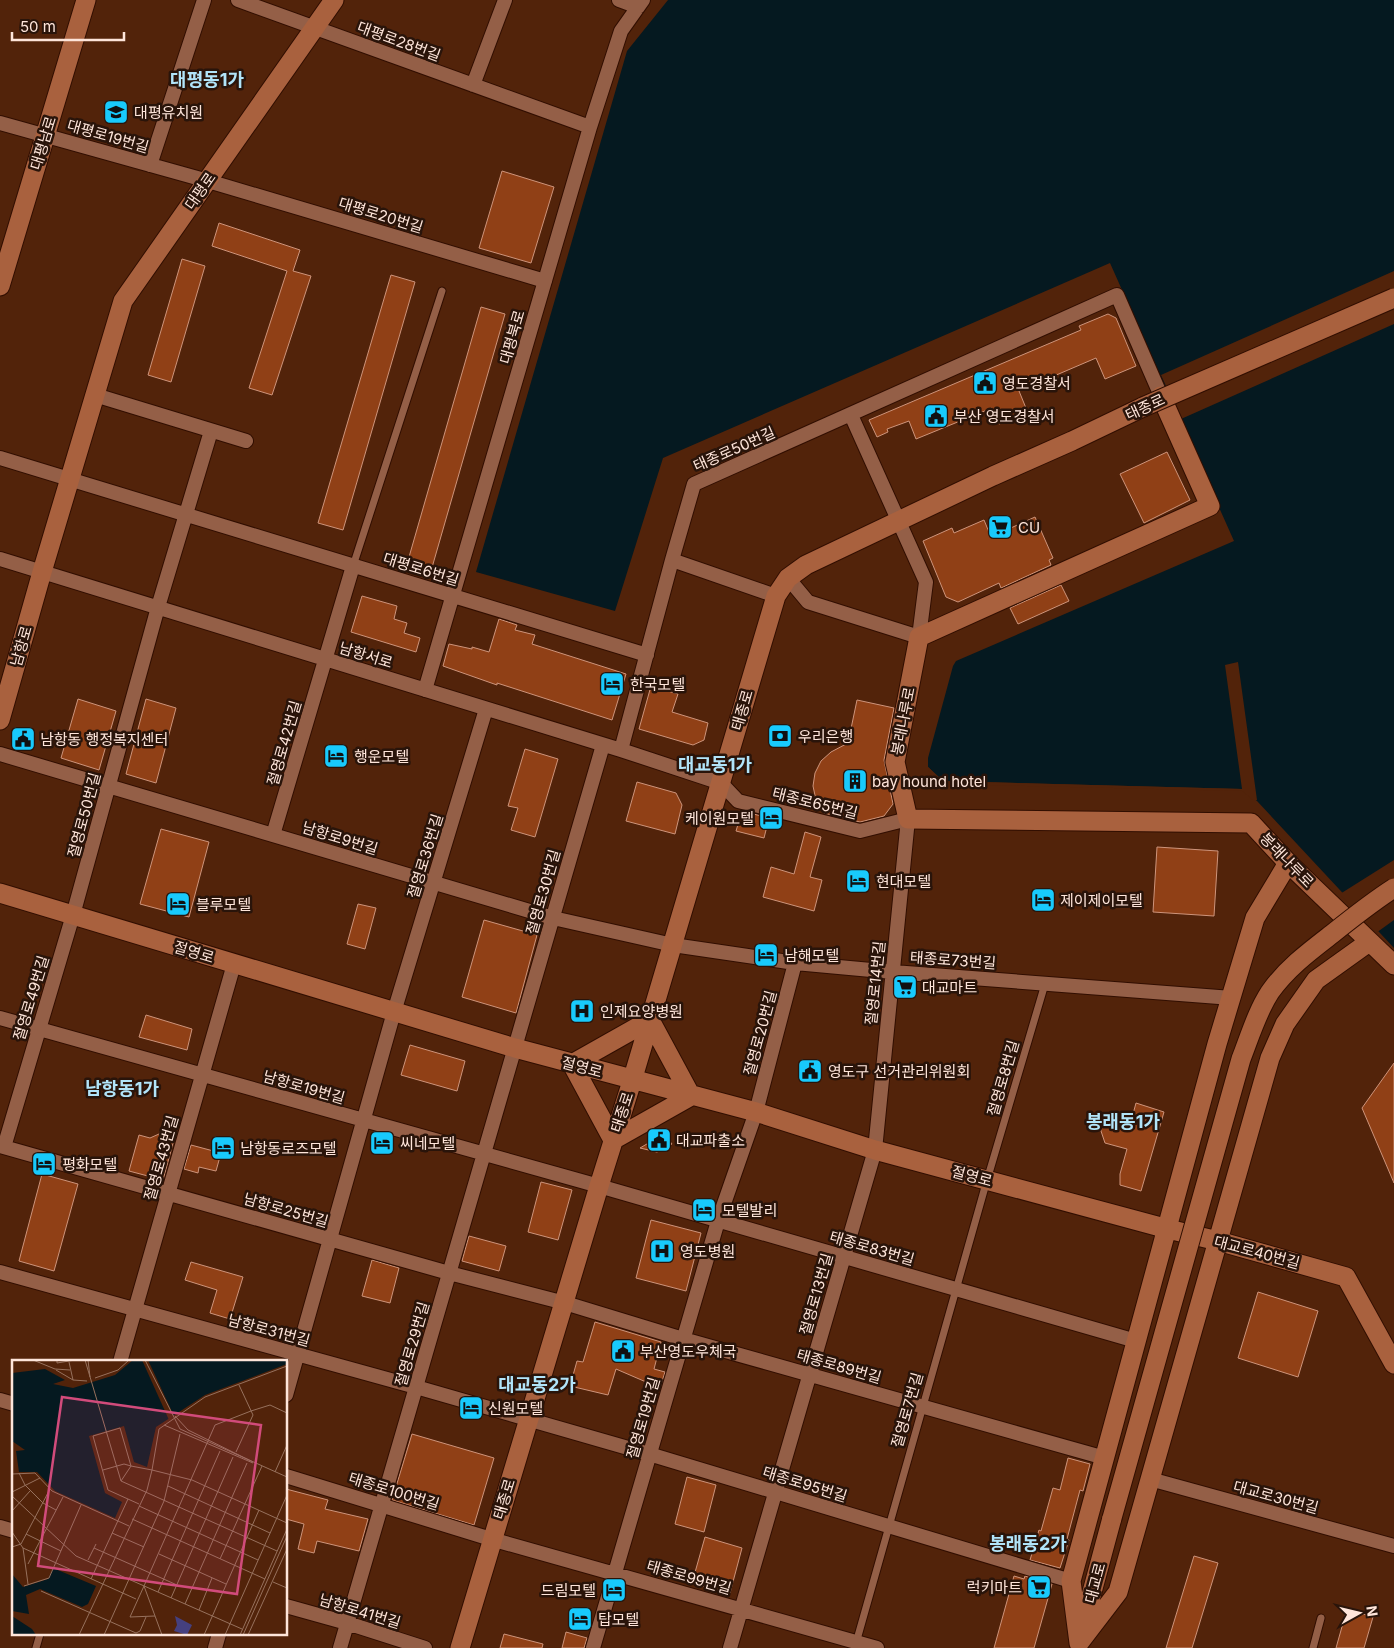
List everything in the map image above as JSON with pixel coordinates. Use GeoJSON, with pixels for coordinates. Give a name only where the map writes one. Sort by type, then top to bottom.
{"type":"FeatureCollection","features":[{"type":"Feature","properties":{"kind":"main road","name":"대평남로"},"geometry":{"type":"LineString","coordinates":[[0,286],[86,0]]}},
{"type":"Feature","properties":{"kind":"main road","name":"대평로"},"geometry":{"type":"LineString","coordinates":[[42,572],[123,300],[334,0]]}},
{"type":"Feature","properties":{"kind":"main road","name":"태종로"},"geometry":{"type":"LineString","coordinates":[[460,1648],[673,945],[776,596],[788,578],[806,564],[993,476],[1072,442],[1143,407],[1394,298]]}},
{"type":"Feature","properties":{"kind":"main road"},"geometry":{"type":"LineString","coordinates":[[919,637],[1210,506],[1161,396]]}},
{"type":"Feature","properties":{"kind":"main road","name":"남항로"},"geometry":{"type":"LineString","coordinates":[[0,720],[42,572]]}},
{"type":"Feature","properties":{"kind":"main road","name":"봉래나루로"},"geometry":{"type":"LineString","coordinates":[[919,637],[895,762],[908,818],[1251,823],[1288,863],[1394,965]]}},
{"type":"Feature","properties":{"kind":"main road"},"geometry":{"type":"LineString","coordinates":[[1078,1645],[1070,1581],[1168,1229],[1217,1044],[1255,918],[1288,863]]}},
{"type":"Feature","properties":{"kind":"main road","name":"대교로"},"geometry":{"type":"LineString","coordinates":[[1078,1645],[1241,1059],[1259,1011],[1270,992],[1288,970],[1307,953],[1394,888]]}},
{"type":"Feature","properties":{"kind":"main road","name":"절영로"},"geometry":{"type":"LineString","coordinates":[[0,893],[515,1048],[756,1112],[875,1150],[1168,1229]]}},
{"type":"Feature","properties":{"kind":"main road"},"geometry":{"type":"LineString","coordinates":[[1078,1645],[1118,1592],[1270,1058],[1285,1024],[1316,980],[1370,942]]}},
{"type":"Feature","properties":{"kind":"main road"},"geometry":{"type":"LineString","coordinates":[[650,1020],[691,1096],[613,1140],[572,1064],[650,1020]]}},
{"type":"Feature","properties":{"kind":"main road","name":"대교로40번길"},"geometry":{"type":"LineString","coordinates":[[1168,1229],[1346,1277],[1394,1364]]}},
{"type":"Feature","properties":{"kind":"street"},"geometry":{"type":"LineString","coordinates":[[150,165],[204,0]]}},
{"type":"Feature","properties":{"kind":"street","name":"대평로28번길"},"geometry":{"type":"LineString","coordinates":[[238,0],[590,127]]}},
{"type":"Feature","properties":{"kind":"street"},"geometry":{"type":"LineString","coordinates":[[473,84],[505,0]]}},
{"type":"Feature","properties":{"kind":"street"},"geometry":{"type":"LineString","coordinates":[[619,0],[641,3]]}},
{"type":"Feature","properties":{"kind":"street","name":"대평북로"},"geometry":{"type":"LineString","coordinates":[[425,690],[590,127],[621,31],[641,3]]}},
{"type":"Feature","properties":{"kind":"street","name":"대평로19번길"},"geometry":{"type":"LineString","coordinates":[[0,122],[208,181]]}},
{"type":"Feature","properties":{"kind":"street","name":"대평로20번길"},"geometry":{"type":"LineString","coordinates":[[208,181],[545,281]]}},
{"type":"Feature","properties":{"kind":"street"},"geometry":{"type":"LineString","coordinates":[[788,578],[808,602],[919,637],[926,582],[851,415],[1117,295],[1161,396]]}},
{"type":"Feature","properties":{"kind":"street"},"geometry":{"type":"LineString","coordinates":[[95,395],[246,441]]}},
{"type":"Feature","properties":{"kind":"street","name":"태종로50번길"},"geometry":{"type":"LineString","coordinates":[[621,750],[694,484],[851,415]]}},
{"type":"Feature","properties":{"kind":"street"},"geometry":{"type":"LineString","coordinates":[[158,608],[211,431]]}},
{"type":"Feature","properties":{"kind":"street"},"geometry":{"type":"LineString","coordinates":[[0,458],[70,479]]}},
{"type":"Feature","properties":{"kind":"street","name":"대평로6번길"},"geometry":{"type":"LineString","coordinates":[[70,479],[647,655]]}},
{"type":"Feature","properties":{"kind":"street","name":"남항서로"},"geometry":{"type":"LineString","coordinates":[[0,559],[621,750],[721,783]]}},
{"type":"Feature","properties":{"kind":"street"},"geometry":{"type":"LineString","coordinates":[[672,560],[776,596]]}},
{"type":"Feature","properties":{"kind":"street","name":"절영로42번길"},"geometry":{"type":"LineString","coordinates":[[273,835],[353,566]]}},
{"type":"Feature","properties":{"kind":"street","name":"절영로50번길"},"geometry":{"type":"LineString","coordinates":[[73,915],[158,608]]}},
{"type":"Feature","properties":{"kind":"street","name":"절영로36번길"},"geometry":{"type":"LineString","coordinates":[[288,1388],[394,1012],[486,709]]}},
{"type":"Feature","properties":{"kind":"street","name":"절영로30번길"},"geometry":{"type":"LineString","coordinates":[[515,1048],[603,745]]}},
{"type":"Feature","properties":{"kind":"street","name":"남항로9번길"},"geometry":{"type":"LineString","coordinates":[[0,754],[553,918],[673,945]]}},
{"type":"Feature","properties":{"kind":"street","name":"태종로65번길"},"geometry":{"type":"LineString","coordinates":[[721,783],[738,801],[860,831],[908,818]]}},
{"type":"Feature","properties":{"kind":"street","name":"절영로14번길"},"geometry":{"type":"LineString","coordinates":[[875,1150],[908,818]]}},
{"type":"Feature","properties":{"kind":"street","name":"절영로49번길"},"geometry":{"type":"LineString","coordinates":[[2,1146],[73,915]]}},
{"type":"Feature","properties":{"kind":"street","name":"태종로73번길"},"geometry":{"type":"LineString","coordinates":[[673,945],[796,963],[1232,998]]}},
{"type":"Feature","properties":{"kind":"street","name":"절영로20번길"},"geometry":{"type":"LineString","coordinates":[[756,1112],[796,963]]}},
{"type":"Feature","properties":{"kind":"street","name":"절영로43번길"},"geometry":{"type":"LineString","coordinates":[[121,1360],[234,964]]}},
{"type":"Feature","properties":{"kind":"street","name":"남항로19번길"},"geometry":{"type":"LineString","coordinates":[[0,1018],[599,1186]]}},
{"type":"Feature","properties":{"kind":"street","name":"절영로29번길"},"geometry":{"type":"LineString","coordinates":[[340,1648],[515,1048]]}},
{"type":"Feature","properties":{"kind":"street","name":"절영로19번길"},"geometry":{"type":"LineString","coordinates":[[593,1648],[718,1221],[756,1112]]}},
{"type":"Feature","properties":{"kind":"street","name":"남항로25번길"},"geometry":{"type":"LineString","coordinates":[[2,1146],[449,1272],[565,1302]]}},
{"type":"Feature","properties":{"kind":"street","name":"절영로13번길"},"geometry":{"type":"LineString","coordinates":[[730,1648],[875,1150]]}},
{"type":"Feature","properties":{"kind":"street","name":"태종로83번길"},"geometry":{"type":"LineString","coordinates":[[599,1186],[1136,1341]]}},
{"type":"Feature","properties":{"kind":"street","name":"남항로31번길"},"geometry":{"type":"LineString","coordinates":[[0,1272],[529,1420]]}},
{"type":"Feature","properties":{"kind":"street","name":"태종로89번길"},"geometry":{"type":"LineString","coordinates":[[565,1302],[683,1339],[1104,1458]]}},
{"type":"Feature","properties":{"kind":"street","name":"태종로95번길"},"geometry":{"type":"LineString","coordinates":[[529,1420],[649,1454],[1070,1581]]}},
{"type":"Feature","properties":{"kind":"street","name":"태종로100번길"},"geometry":{"type":"LineString","coordinates":[[288,1477],[492,1539]]}},
{"type":"Feature","properties":{"kind":"street","name":"대교로30번길"},"geometry":{"type":"LineString","coordinates":[[1150,1479],[1394,1546]]}},
{"type":"Feature","properties":{"kind":"street","name":"태종로99번길"},"geometry":{"type":"LineString","coordinates":[[492,1539],[741,1609],[855,1645],[877,1648]]}},
{"type":"Feature","properties":{"kind":"street","name":"남항로41번길"},"geometry":{"type":"LineString","coordinates":[[288,1607],[425,1648]]}},
{"type":"Feature","properties":{"kind":"lane"},"geometry":{"type":"LineString","coordinates":[[353,566],[442,291]]}},
{"type":"Feature","properties":{"kind":"lane","name":"절영로8번길"},"geometry":{"type":"LineString","coordinates":[[987,1180],[1045,984]]}},
{"type":"Feature","properties":{"kind":"lane","name":"절영로7번길"},"geometry":{"type":"LineString","coordinates":[[855,1645],[987,1180]]}},
{"type":"Feature","properties":{"kind":"lane"},"geometry":{"type":"LineString","coordinates":[[1313,1648],[1322,1618]]}},
{"type":"Feature","properties":{"kind":"water"},"geometry":{"type":"Polygon","coordinates":[[[668,0],[1394,0],[1394,948],[1257,801],[1243,789],[943,781],[928,767],[928,758],[956,661],[1234,541],[1110,263],[663,458],[615,611],[476,572],[627,51],[668,0]]]}},
{"type":"Feature","properties":{"kind":"pier"},"geometry":{"type":"Polygon","coordinates":[[[1394,271],[1394,324],[1181,419],[1161,375],[1394,271]]]}},
{"type":"Feature","properties":{"kind":"pier"},"geometry":{"type":"Polygon","coordinates":[[[1238,662],[1257,800],[1253,800],[1242,791],[942,784],[928,770],[928,767],[943,781],[1242,789],[1225,665],[1238,662]]]}},
{"type":"Feature","properties":{"kind":"pier"},"geometry":{"type":"Polygon","coordinates":[[[1394,860],[1394,920],[1376,933],[1340,894],[1394,860]]]}},
{"type":"Feature","properties":{"kind":"building"},"geometry":{"type":"Polygon","coordinates":[[[502,171],[554,187],[531,263],[479,248],[502,171]]]}},
{"type":"Feature","properties":{"kind":"building"},"geometry":{"type":"Polygon","coordinates":[[[219,223],[300,250],[293,271],[311,276],[272,395],[249,388],[287,271],[212,246],[219,223]]]}},
{"type":"Feature","properties":{"kind":"building"},"geometry":{"type":"Polygon","coordinates":[[[182,259],[205,266],[171,382],[148,375],[182,259]]]}},
{"type":"Feature","properties":{"kind":"building"},"geometry":{"type":"Polygon","coordinates":[[[391,275],[415,282],[343,530],[318,523],[391,275]]]}},
{"type":"Feature","properties":{"kind":"building"},"geometry":{"type":"Polygon","coordinates":[[[481,307],[505,314],[431,571],[407,564],[481,307]]]}},
{"type":"Feature","properties":{"kind":"building"},"geometry":{"type":"Polygon","coordinates":[[[1108,314],[1116,318],[1136,366],[1105,379],[1096,358],[1019,391],[1028,413],[999,424],[992,408],[916,439],[909,421],[887,429],[888,432],[877,437],[869,420],[1081,330],[1079,326],[1108,314]]]}},
{"type":"Feature","properties":{"kind":"building"},"geometry":{"type":"Polygon","coordinates":[[[1167,452],[1190,500],[1144,523],[1120,474],[1167,452]]]}},
{"type":"Feature","properties":{"kind":"building"},"geometry":{"type":"Polygon","coordinates":[[[1035,517],[1053,558],[1049,560],[1051,565],[1001,588],[999,583],[958,602],[946,597],[923,541],[952,528],[954,533],[984,520],[991,537],[1035,517]]]}},
{"type":"Feature","properties":{"kind":"building"},"geometry":{"type":"Polygon","coordinates":[[[1061,585],[1069,601],[1018,624],[1010,608],[1061,585]]]}},
{"type":"Feature","properties":{"kind":"building"},"geometry":{"type":"Polygon","coordinates":[[[362,596],[397,606],[394,619],[407,623],[404,633],[420,638],[416,652],[351,632],[362,596]]]}},
{"type":"Feature","properties":{"kind":"building"},"geometry":{"type":"Polygon","coordinates":[[[499,619],[517,625],[515,630],[535,635],[532,644],[626,674],[612,720],[497,683],[497,685],[443,666],[449,644],[472,649],[472,647],[489,652],[499,619]]]}},
{"type":"Feature","properties":{"kind":"building"},"geometry":{"type":"Polygon","coordinates":[[[651,686],[678,694],[672,712],[708,723],[704,740],[693,745],[639,729],[651,686]]]}},
{"type":"Feature","properties":{"kind":"building"},"geometry":{"type":"Polygon","coordinates":[[[78,699],[116,711],[99,770],[61,758],[78,699]]]}},
{"type":"Feature","properties":{"kind":"building"},"geometry":{"type":"Polygon","coordinates":[[[146,699],[176,708],[156,783],[126,774],[146,699]]]}},
{"type":"Feature","properties":{"kind":"building","name":"bay hound hotel"},"geometry":{"type":"Polygon","coordinates":[[[857,700],[894,708],[884,760],[893,804],[884,816],[860,822],[824,813],[816,800],[813,786],[815,773],[821,761],[831,752],[848,743],[857,700]]]}},
{"type":"Feature","properties":{"kind":"building"},"geometry":{"type":"Polygon","coordinates":[[[525,749],[558,759],[535,837],[511,830],[518,808],[508,806],[525,749]]]}},
{"type":"Feature","properties":{"kind":"building"},"geometry":{"type":"Polygon","coordinates":[[[637,782],[676,793],[682,805],[675,834],[626,821],[637,782]]]}},
{"type":"Feature","properties":{"kind":"building"},"geometry":{"type":"Polygon","coordinates":[[[742,811],[769,818],[764,838],[736,831],[742,811]]]}},
{"type":"Feature","properties":{"kind":"building"},"geometry":{"type":"Polygon","coordinates":[[[161,829],[209,842],[189,917],[140,904],[161,829]]]}},
{"type":"Feature","properties":{"kind":"building"},"geometry":{"type":"Polygon","coordinates":[[[805,832],[821,837],[810,877],[822,880],[814,911],[763,897],[771,867],[794,874],[805,832]]]}},
{"type":"Feature","properties":{"kind":"building"},"geometry":{"type":"Polygon","coordinates":[[[1157,847],[1218,851],[1214,916],[1153,912],[1157,847]]]}},
{"type":"Feature","properties":{"kind":"building"},"geometry":{"type":"Polygon","coordinates":[[[358,904],[376,908],[365,949],[347,944],[358,904]]]}},
{"type":"Feature","properties":{"kind":"building"},"geometry":{"type":"Polygon","coordinates":[[[484,920],[537,935],[516,1013],[462,997],[484,920]]]}},
{"type":"Feature","properties":{"kind":"building"},"geometry":{"type":"Polygon","coordinates":[[[146,1015],[192,1029],[187,1050],[139,1037],[146,1015]]]}},
{"type":"Feature","properties":{"kind":"building"},"geometry":{"type":"Polygon","coordinates":[[[410,1045],[465,1061],[457,1091],[401,1075],[410,1045]]]}},
{"type":"Feature","properties":{"kind":"building"},"geometry":{"type":"Polygon","coordinates":[[[1394,1063],[1394,1183],[1362,1108],[1394,1063]]]}},
{"type":"Feature","properties":{"kind":"building"},"geometry":{"type":"Polygon","coordinates":[[[1136,1103],[1164,1112],[1141,1191],[1120,1185],[1120,1174],[1127,1149],[1105,1143],[1101,1131],[1104,1117],[1130,1125],[1136,1103]]]}},
{"type":"Feature","properties":{"kind":"building"},"geometry":{"type":"Polygon","coordinates":[[[168,1130],[176,1132],[163,1180],[129,1171],[139,1135],[150,1138],[168,1130]]]}},
{"type":"Feature","properties":{"kind":"building"},"geometry":{"type":"Polygon","coordinates":[[[664,1134],[672,1144],[657,1152],[640,1148],[664,1134]]]}},
{"type":"Feature","properties":{"kind":"building"},"geometry":{"type":"Polygon","coordinates":[[[191,1145],[221,1153],[216,1171],[199,1167],[198,1173],[184,1169],[191,1145]]]}},
{"type":"Feature","properties":{"kind":"building"},"geometry":{"type":"Polygon","coordinates":[[[42,1174],[78,1184],[54,1271],[19,1261],[42,1174]]]}},
{"type":"Feature","properties":{"kind":"building"},"geometry":{"type":"Polygon","coordinates":[[[541,1182],[572,1190],[558,1240],[528,1232],[541,1182]]]}},
{"type":"Feature","properties":{"kind":"building"},"geometry":{"type":"Polygon","coordinates":[[[651,1220],[701,1233],[686,1291],[636,1278],[651,1220]]]}},
{"type":"Feature","properties":{"kind":"building"},"geometry":{"type":"Polygon","coordinates":[[[469,1236],[506,1246],[499,1271],[462,1261],[469,1236]]]}},
{"type":"Feature","properties":{"kind":"building"},"geometry":{"type":"Polygon","coordinates":[[[372,1260],[399,1268],[390,1303],[362,1296],[372,1260]]]}},
{"type":"Feature","properties":{"kind":"building"},"geometry":{"type":"Polygon","coordinates":[[[191,1262],[243,1277],[230,1319],[210,1313],[217,1290],[185,1280],[191,1262]]]}},
{"type":"Feature","properties":{"kind":"building"},"geometry":{"type":"Polygon","coordinates":[[[1258,1292],[1318,1311],[1298,1377],[1238,1358],[1258,1292]]]}},
{"type":"Feature","properties":{"kind":"building","name":"부산영도우체국"},"geometry":{"type":"Polygon","coordinates":[[[595,1322],[661,1342],[654,1369],[665,1372],[660,1388],[616,1369],[608,1395],[570,1386],[577,1361],[583,1362],[595,1322]]]}},
{"type":"Feature","properties":{"kind":"building"},"geometry":{"type":"Polygon","coordinates":[[[412,1434],[494,1458],[474,1525],[392,1500],[412,1434]]]}},
{"type":"Feature","properties":{"kind":"building"},"geometry":{"type":"Polygon","coordinates":[[[1068,1458],[1090,1464],[1083,1491],[1080,1490],[1067,1539],[1069,1540],[1060,1568],[1030,1560],[1039,1530],[1041,1531],[1053,1488],[1060,1490],[1068,1458]]]}},
{"type":"Feature","properties":{"kind":"building"},"geometry":{"type":"Polygon","coordinates":[[[687,1477],[716,1485],[704,1532],[675,1524],[687,1477]]]}},
{"type":"Feature","properties":{"kind":"building"},"geometry":{"type":"Polygon","coordinates":[[[288,1490],[328,1500],[325,1509],[368,1519],[359,1551],[317,1541],[314,1553],[298,1549],[304,1524],[288,1520],[288,1490]]]}},
{"type":"Feature","properties":{"kind":"building"},"geometry":{"type":"Polygon","coordinates":[[[705,1537],[742,1548],[730,1593],[692,1583],[705,1537]]]}},
{"type":"Feature","properties":{"kind":"building"},"geometry":{"type":"Polygon","coordinates":[[[1194,1556],[1218,1563],[1192,1648],[1166,1648],[1194,1556]]]}},
{"type":"Feature","properties":{"kind":"building"},"geometry":{"type":"Polygon","coordinates":[[[1014,1576],[1024,1579],[1025,1576],[1052,1584],[1034,1648],[994,1648],[1014,1576]]]}},
{"type":"Feature","properties":{"kind":"building"},"geometry":{"type":"Polygon","coordinates":[[[1347,1609],[1373,1617],[1364,1648],[1336,1648],[1347,1609]]]}},
{"type":"Feature","properties":{"kind":"building"},"geometry":{"type":"Polygon","coordinates":[[[566,1632],[587,1638],[584,1648],[562,1648],[566,1632]]]}},
{"type":"Feature","properties":{"kind":"building"},"geometry":{"type":"Polygon","coordinates":[[[504,1634],[543,1644],[542,1648],[500,1648],[504,1634]]]}},
{"type":"Feature","properties":{"kind":"place","name":"대평유치원"},"geometry":{"type":"Point","coordinates":[116,112]}},
{"type":"Feature","properties":{"kind":"place","name":"영도경찰서"},"geometry":{"type":"Point","coordinates":[985,383]}},
{"type":"Feature","properties":{"kind":"place","name":"부산 영도경찰서"},"geometry":{"type":"Point","coordinates":[936,416]}},
{"type":"Feature","properties":{"kind":"place","name":"CU"},"geometry":{"type":"Point","coordinates":[1000,527]}},
{"type":"Feature","properties":{"kind":"place","name":"한국모텔"},"geometry":{"type":"Point","coordinates":[612,684]}},
{"type":"Feature","properties":{"kind":"place","name":"우리은행"},"geometry":{"type":"Point","coordinates":[780,736]}},
{"type":"Feature","properties":{"kind":"place","name":"남항동 행정복지센터"},"geometry":{"type":"Point","coordinates":[23,739]}},
{"type":"Feature","properties":{"kind":"place","name":"행운모텔"},"geometry":{"type":"Point","coordinates":[336,756]}},
{"type":"Feature","properties":{"kind":"place","name":"bay hound hotel"},"geometry":{"type":"Point","coordinates":[855,781]}},
{"type":"Feature","properties":{"kind":"place","name":"케이원모텔"},"geometry":{"type":"Point","coordinates":[771,818]}},
{"type":"Feature","properties":{"kind":"place","name":"현대모텔"},"geometry":{"type":"Point","coordinates":[858,881]}},
{"type":"Feature","properties":{"kind":"place","name":"제이제이모텔"},"geometry":{"type":"Point","coordinates":[1043,900]}},
{"type":"Feature","properties":{"kind":"place","name":"블루모텔"},"geometry":{"type":"Point","coordinates":[178,904]}},
{"type":"Feature","properties":{"kind":"place","name":"남해모텔"},"geometry":{"type":"Point","coordinates":[766,955]}},
{"type":"Feature","properties":{"kind":"place","name":"대교마트"},"geometry":{"type":"Point","coordinates":[905,987]}},
{"type":"Feature","properties":{"kind":"place","name":"인제요양병원"},"geometry":{"type":"Point","coordinates":[582,1011]}},
{"type":"Feature","properties":{"kind":"place","name":"영도구 선거관리위원회"},"geometry":{"type":"Point","coordinates":[810,1071]}},
{"type":"Feature","properties":{"kind":"place","name":"대교파출소"},"geometry":{"type":"Point","coordinates":[659,1140]}},
{"type":"Feature","properties":{"kind":"place","name":"씨네모텔"},"geometry":{"type":"Point","coordinates":[382,1143]}},
{"type":"Feature","properties":{"kind":"place","name":"남항동로즈모텔"},"geometry":{"type":"Point","coordinates":[223,1148]}},
{"type":"Feature","properties":{"kind":"place","name":"평화모텔"},"geometry":{"type":"Point","coordinates":[44,1164]}},
{"type":"Feature","properties":{"kind":"place","name":"모텔발리"},"geometry":{"type":"Point","coordinates":[704,1210]}},
{"type":"Feature","properties":{"kind":"place","name":"영도병원"},"geometry":{"type":"Point","coordinates":[662,1251]}},
{"type":"Feature","properties":{"kind":"place","name":"부산영도우체국"},"geometry":{"type":"Point","coordinates":[623,1351]}},
{"type":"Feature","properties":{"kind":"place","name":"신원모텔"},"geometry":{"type":"Point","coordinates":[471,1408]}},
{"type":"Feature","properties":{"kind":"place","name":"럭키마트"},"geometry":{"type":"Point","coordinates":[1039,1587]}},
{"type":"Feature","properties":{"kind":"place","name":"드림모텔"},"geometry":{"type":"Point","coordinates":[614,1590]}},
{"type":"Feature","properties":{"kind":"place","name":"탑모텔"},"geometry":{"type":"Point","coordinates":[580,1619]}},
{"type":"Feature","properties":{"kind":"district","name":"대평동1가"},"geometry":{"type":"Point","coordinates":[207,79]}},
{"type":"Feature","properties":{"kind":"district","name":"대교동1가"},"geometry":{"type":"Point","coordinates":[715,764]}},
{"type":"Feature","properties":{"kind":"district","name":"남항동1가"},"geometry":{"type":"Point","coordinates":[122,1088]}},
{"type":"Feature","properties":{"kind":"district","name":"봉래동1가"},"geometry":{"type":"Point","coordinates":[1123,1121]}},
{"type":"Feature","properties":{"kind":"district","name":"대교동2가"},"geometry":{"type":"Point","coordinates":[537,1384]}},
{"type":"Feature","properties":{"kind":"district","name":"봉래동2가"},"geometry":{"type":"Point","coordinates":[1028,1543]}}]}
